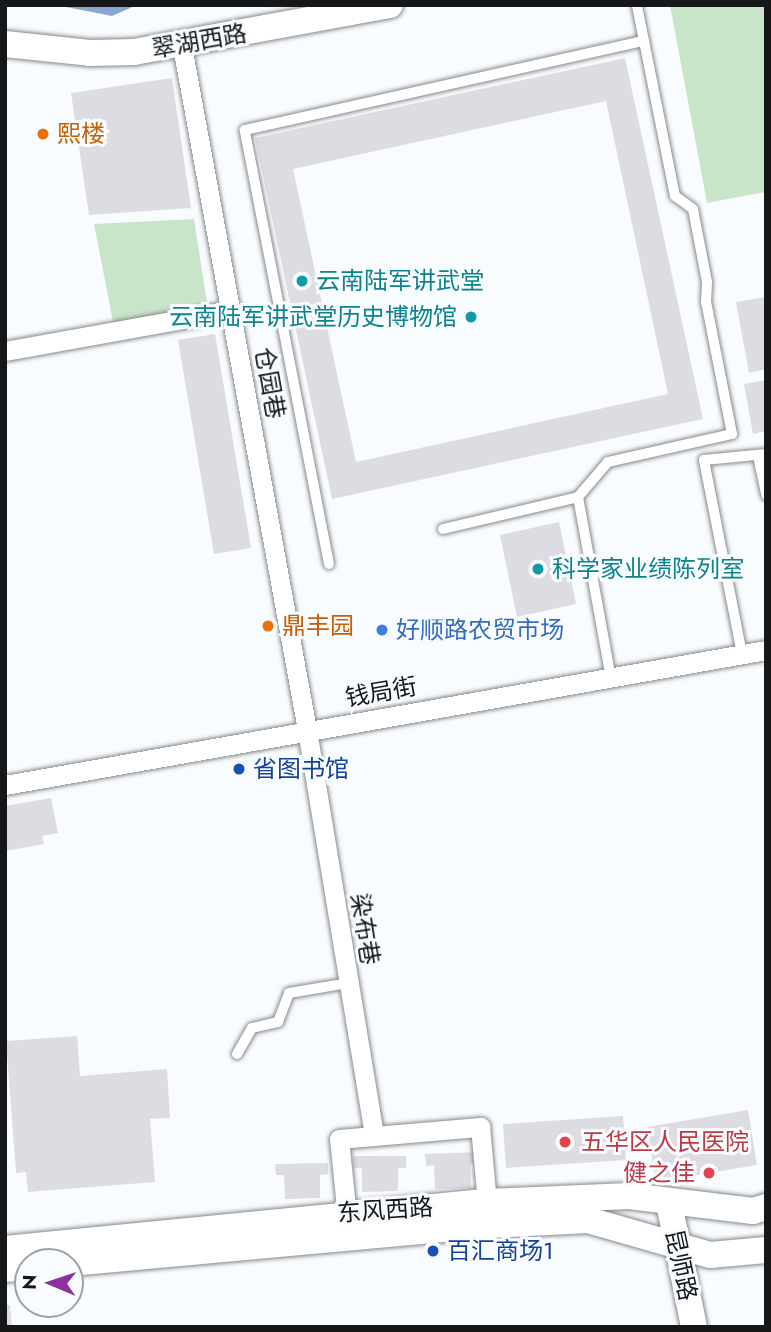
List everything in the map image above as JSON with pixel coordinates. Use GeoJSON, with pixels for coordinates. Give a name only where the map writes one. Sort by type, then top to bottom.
{"type":"FeatureCollection","features":[{"type":"Feature","properties":{"kind":"street","name":"翠湖西路"},"geometry":{"type":"LineString","coordinates":[[5,44],[90,53],[182,46],[390,5]]}},
{"type":"Feature","properties":{"kind":"street","name":"仓园巷"},"geometry":{"type":"LineString","coordinates":[[182,46],[307,730]]}},
{"type":"Feature","properties":{"kind":"street"},"geometry":{"type":"LineString","coordinates":[[5,351],[232,310]]}},
{"type":"Feature","properties":{"kind":"street","name":"钱局街"},"geometry":{"type":"LineString","coordinates":[[5,785],[766,650]]}},
{"type":"Feature","properties":{"kind":"street","name":"染布巷"},"geometry":{"type":"LineString","coordinates":[[307,730],[374,1136]]}},
{"type":"Feature","properties":{"kind":"street"},"geometry":{"type":"LineString","coordinates":[[348,1225],[339,1139],[480,1127],[488,1213]]}},
{"type":"Feature","properties":{"kind":"street","name":"东风西路"},"geometry":{"type":"LineString","coordinates":[[5,1249],[348,1225],[488,1213],[629,1196],[669,1203],[753,1211],[766,1207]]}},
{"type":"Feature","properties":{"kind":"street","name":"昆师路"},"geometry":{"type":"LineString","coordinates":[[669,1203],[674,1245],[694,1327]]}},
{"type":"Feature","properties":{"kind":"street","name":"东风西路"},"geometry":{"type":"LineString","coordinates":[[488,1213],[588,1220],[710,1255],[766,1250]]}},
{"type":"Feature","properties":{"kind":"street","name":"东风西路"},"geometry":{"type":"LineString","coordinates":[[84,1261],[348,1225]]}},
{"type":"Feature","properties":{"kind":"lane"},"geometry":{"type":"LineString","coordinates":[[443,529],[578,497],[608,462],[732,434],[706,302],[707,282],[693,209],[675,196],[637,5]]}},
{"type":"Feature","properties":{"kind":"lane"},"geometry":{"type":"LineString","coordinates":[[330,564],[245,130],[644,41]]}},
{"type":"Feature","properties":{"kind":"lane"},"geometry":{"type":"LineString","coordinates":[[742,654],[704,460],[762,455],[766,495]]}},
{"type":"Feature","properties":{"kind":"lane"},"geometry":{"type":"LineString","coordinates":[[578,497],[611,678]]}},
{"type":"Feature","properties":{"kind":"lane"},"geometry":{"type":"LineString","coordinates":[[237,1054],[252,1028],[278,1022],[289,993],[349,983]]}},
{"type":"Feature","properties":{"kind":"green space"},"geometry":{"type":"Polygon","coordinates":[[[670,5],[766,5],[766,192],[707,203],[670,5]]]}},
{"type":"Feature","properties":{"kind":"green space"},"geometry":{"type":"Polygon","coordinates":[[[194,219],[208,309],[114,327],[94,224],[194,219]]]}},
{"type":"Feature","properties":{"kind":"water"},"geometry":{"type":"Polygon","coordinates":[[[56,5],[137,5],[112,16],[56,5]]]}},
{"type":"Feature","properties":{"kind":"building","name":"云南陆军讲武堂"},"geometry":{"type":"Polygon","coordinates":[[[625,58],[703,419],[332,499],[255,138],[625,58]],[[606,101],[293,169],[356,462],[668,394],[606,101]]]}},
{"type":"Feature","properties":{"kind":"building"},"geometry":{"type":"Polygon","coordinates":[[[172,78],[191,208],[89,215],[71,93],[172,78]]]}},
{"type":"Feature","properties":{"kind":"building"},"geometry":{"type":"Polygon","coordinates":[[[766,297],[766,369],[749,373],[736,302],[766,297]]]}},
{"type":"Feature","properties":{"kind":"building"},"geometry":{"type":"Polygon","coordinates":[[[215,334],[251,548],[214,554],[178,340],[215,334]]]}},
{"type":"Feature","properties":{"kind":"building"},"geometry":{"type":"Polygon","coordinates":[[[766,380],[766,431],[753,434],[744,384],[766,380]]]}},
{"type":"Feature","properties":{"kind":"building","name":"科学家业绩陈列室"},"geometry":{"type":"Polygon","coordinates":[[[559,522],[576,604],[517,617],[500,535],[559,522]]]}},
{"type":"Feature","properties":{"kind":"building"},"geometry":{"type":"Polygon","coordinates":[[[51,798],[58,833],[42,836],[44,844],[5,851],[5,806],[51,798]]]}},
{"type":"Feature","properties":{"kind":"building"},"geometry":{"type":"Polygon","coordinates":[[[77,1036],[80,1076],[167,1069],[170,1118],[150,1119],[155,1182],[28,1192],[26,1172],[16,1173],[6,1041],[77,1036]]]}},
{"type":"Feature","properties":{"kind":"building"},"geometry":{"type":"Polygon","coordinates":[[[748,1110],[757,1165],[656,1182],[647,1127],[748,1110]]]}},
{"type":"Feature","properties":{"kind":"building","name":"五华区人民医院"},"geometry":{"type":"Polygon","coordinates":[[[623,1116],[626,1160],[506,1168],[503,1124],[623,1116]]]}},
{"type":"Feature","properties":{"kind":"building"},"geometry":{"type":"Polygon","coordinates":[[[478,1152],[478,1163],[470,1164],[471,1188],[435,1189],[434,1165],[426,1166],[425,1154],[478,1152]]]}},
{"type":"Feature","properties":{"kind":"building"},"geometry":{"type":"Polygon","coordinates":[[[353,1156],[406,1156],[406,1168],[398,1168],[398,1191],[362,1192],[362,1168],[354,1168],[353,1156]]]}},
{"type":"Feature","properties":{"kind":"building"},"geometry":{"type":"Polygon","coordinates":[[[328,1163],[328,1174],[320,1175],[320,1198],[285,1199],[284,1175],[276,1175],[275,1164],[328,1163]]]}},
{"type":"Feature","properties":{"kind":"building"},"geometry":{"type":"Polygon","coordinates":[[[5,1305],[10,1305],[12,1327],[5,1327],[5,1305]]]}},
{"type":"Feature","properties":{"kind":"place","name":"熙楼"},"geometry":{"type":"Point","coordinates":[43,134]}},
{"type":"Feature","properties":{"kind":"place","name":"云南陆军讲武堂"},"geometry":{"type":"Point","coordinates":[302,281]}},
{"type":"Feature","properties":{"kind":"place","name":"云南陆军讲武堂历史博物馆"},"geometry":{"type":"Point","coordinates":[471,317]}},
{"type":"Feature","properties":{"kind":"place","name":"科学家业绩陈列室"},"geometry":{"type":"Point","coordinates":[538,569]}},
{"type":"Feature","properties":{"kind":"place","name":"鼎丰园"},"geometry":{"type":"Point","coordinates":[268,626]}},
{"type":"Feature","properties":{"kind":"place","name":"好顺路农贸市场"},"geometry":{"type":"Point","coordinates":[382,630]}},
{"type":"Feature","properties":{"kind":"place","name":"省图书馆"},"geometry":{"type":"Point","coordinates":[239,769]}},
{"type":"Feature","properties":{"kind":"place","name":"五华区人民医院"},"geometry":{"type":"Point","coordinates":[565,1142]}},
{"type":"Feature","properties":{"kind":"place","name":"健之佳"},"geometry":{"type":"Point","coordinates":[709,1173]}},
{"type":"Feature","properties":{"kind":"place","name":"百汇商场1"},"geometry":{"type":"Point","coordinates":[433,1251]}}]}
